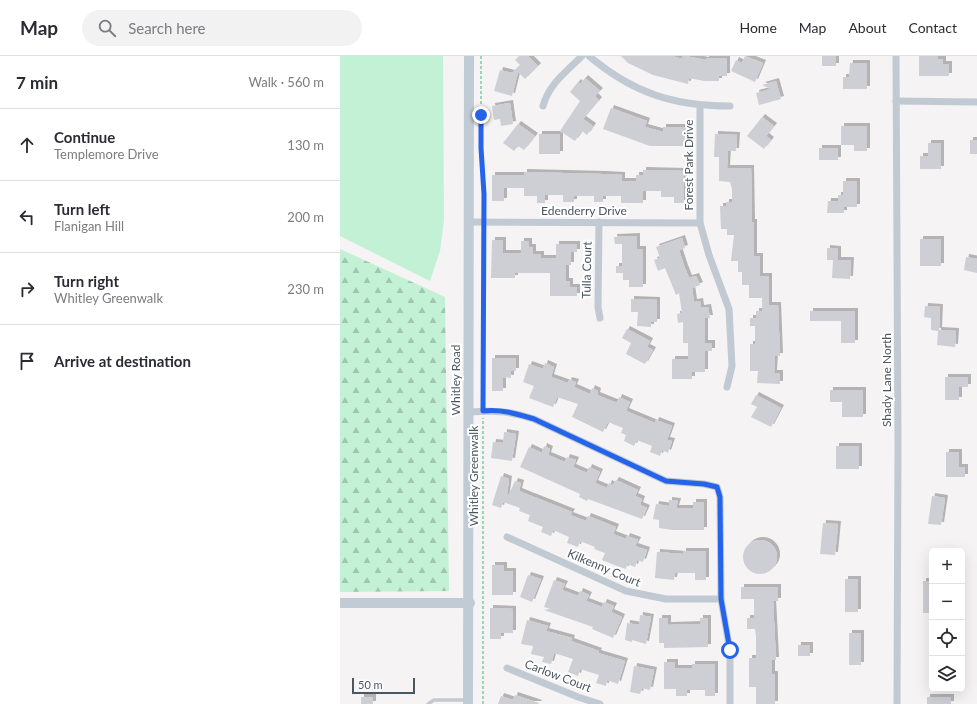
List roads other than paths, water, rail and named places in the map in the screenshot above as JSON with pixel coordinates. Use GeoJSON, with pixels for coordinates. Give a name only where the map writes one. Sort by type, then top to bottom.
{"type":"FeatureCollection","features":[{"type":"Feature","properties":{"kind":"street","name":"Whitley Road"},"geometry":{"type":"LineString","coordinates":[[468,702],[470,603],[468,222],[469,56]]}},
{"type":"Feature","properties":{"kind":"street"},"geometry":{"type":"LineString","coordinates":[[543,106],[546,94],[551,86],[582,56]]}},
{"type":"Feature","properties":{"kind":"street"},"geometry":{"type":"LineString","coordinates":[[589,56],[618,77],[652,95],[671,101],[700,106],[730,106]]}},
{"type":"Feature","properties":{"kind":"street","name":"Shady Lane North"},"geometry":{"type":"LineString","coordinates":[[896,56],[898,447],[897,704]]}},
{"type":"Feature","properties":{"kind":"street"},"geometry":{"type":"LineString","coordinates":[[896,100],[977,102]]}},
{"type":"Feature","properties":{"kind":"street","name":"Forest Park Drive"},"geometry":{"type":"LineString","coordinates":[[700,106],[700,223],[709,255],[729,309],[732,366],[727,388]]}},
{"type":"Feature","properties":{"kind":"street","name":"Edenderry Drive"},"geometry":{"type":"LineString","coordinates":[[468,222],[700,223]]}},
{"type":"Feature","properties":{"kind":"street","name":"Tulla Court"},"geometry":{"type":"LineString","coordinates":[[598,222],[598,307],[600,318]]}},
{"type":"Feature","properties":{"kind":"street"},"geometry":{"type":"LineString","coordinates":[[469,412],[495,410],[512,412],[534,419],[666,481],[704,484],[717,487],[720,497],[721,599],[730,650],[730,704]]}},
{"type":"Feature","properties":{"kind":"street","name":"Kilkenny Court"},"geometry":{"type":"LineString","coordinates":[[507,537],[626,591],[666,599],[721,599]]}},
{"type":"Feature","properties":{"kind":"street"},"geometry":{"type":"LineString","coordinates":[[340,603],[470,603]]}},
{"type":"Feature","properties":{"kind":"street","name":"Carlow Court"},"geometry":{"type":"LineString","coordinates":[[507,668],[578,697],[600,704]]}},
{"type":"Feature","properties":{"kind":"lane"},"geometry":{"type":"LineString","coordinates":[[428,704],[434,700],[468,702]]}}]}
